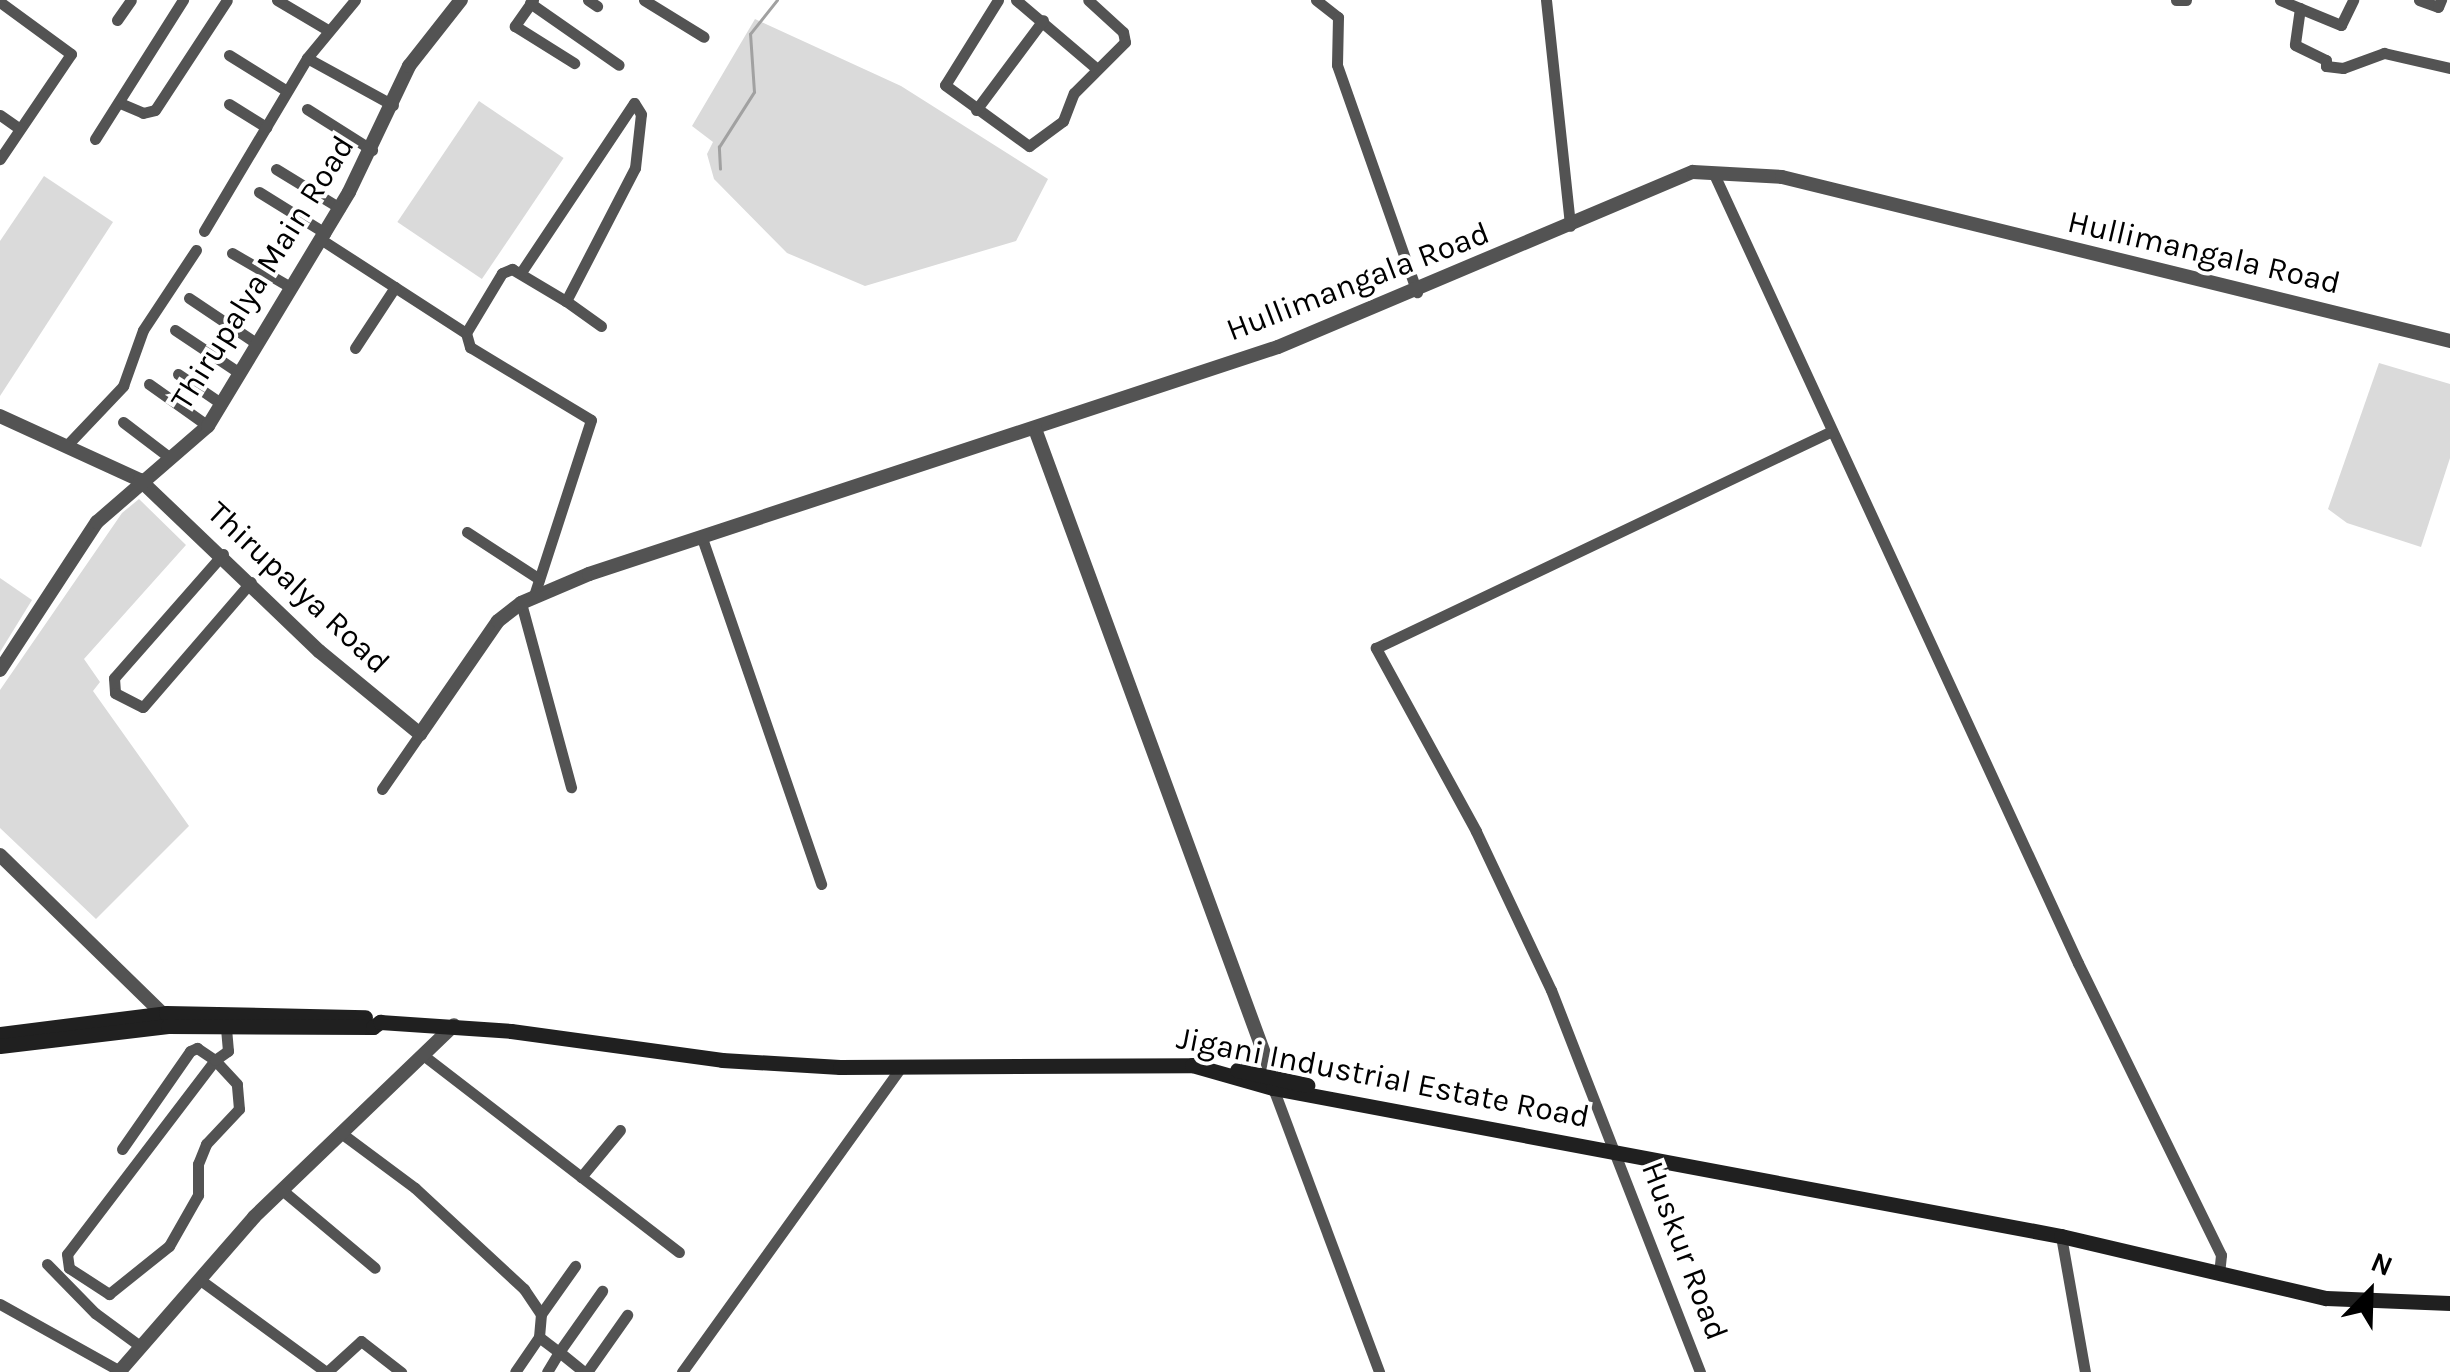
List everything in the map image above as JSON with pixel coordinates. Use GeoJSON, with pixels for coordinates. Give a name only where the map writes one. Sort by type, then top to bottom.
{"type":"FeatureCollection","features":[{"type":"Feature","properties":{"kind":"main road","name":"Jigani Industrial Estate Road"},"geometry":{"type":"LineString","coordinates":[[0,1034],[167,1020],[352,1016],[722,1060],[899,1070],[1105,1062],[1192,1066],[2061,1236],[2326,1298],[2450,1303]]}},
{"type":"Feature","properties":{"kind":"main road","name":"Jigani Industrial Estate Road"},"geometry":{"type":"LineString","coordinates":[[0,1046],[167,1020],[226,1027],[372,1027],[380,1022]]}},
{"type":"Feature","properties":{"kind":"street"},"geometry":{"type":"LineString","coordinates":[[117,20],[131,0]]}},
{"type":"Feature","properties":{"kind":"street"},"geometry":{"type":"LineString","coordinates":[[95,139],[183,0]]}},
{"type":"Feature","properties":{"kind":"street"},"geometry":{"type":"LineString","coordinates":[[120,103],[143,113],[155,110],[226,0]]}},
{"type":"Feature","properties":{"kind":"street"},"geometry":{"type":"LineString","coordinates":[[277,0],[326,28]]}},
{"type":"Feature","properties":{"kind":"street"},"geometry":{"type":"LineString","coordinates":[[204,231],[326,28],[344,18],[355,0]]}},
{"type":"Feature","properties":{"kind":"street","name":"Thirupalya Main Road"},"geometry":{"type":"LineString","coordinates":[[0,670],[98,522],[140,480],[208,426],[340,208],[372,150],[409,66],[460,0]]}},
{"type":"Feature","properties":{"kind":"street"},"geometry":{"type":"LineString","coordinates":[[644,0],[704,37]]}},
{"type":"Feature","properties":{"kind":"street"},"geometry":{"type":"LineString","coordinates":[[998,0],[944,80],[976,110],[1023,143],[1036,144],[1065,118],[1072,96],[1126,37],[1088,0]]}},
{"type":"Feature","properties":{"kind":"street"},"geometry":{"type":"LineString","coordinates":[[1016,0],[1097,69]]}},
{"type":"Feature","properties":{"kind":"street"},"geometry":{"type":"LineString","coordinates":[[1316,0],[1335,4],[1337,65],[1417,292]]}},
{"type":"Feature","properties":{"kind":"street"},"geometry":{"type":"LineString","coordinates":[[1546,0],[1570,226]]}},
{"type":"Feature","properties":{"kind":"street"},"geometry":{"type":"LineString","coordinates":[[2176,0],[2186,0]]}},
{"type":"Feature","properties":{"kind":"street"},"geometry":{"type":"LineString","coordinates":[[2285,1],[2341,24],[2353,0]]}},
{"type":"Feature","properties":{"kind":"street"},"geometry":{"type":"LineString","coordinates":[[2419,0],[2443,6]]}},
{"type":"Feature","properties":{"kind":"street"},"geometry":{"type":"LineString","coordinates":[[574,63],[515,26],[531,1],[620,65]]}},
{"type":"Feature","properties":{"kind":"street"},"geometry":{"type":"LineString","coordinates":[[0,2],[71,54],[0,160]]}},
{"type":"Feature","properties":{"kind":"street"},"geometry":{"type":"LineString","coordinates":[[2300,8],[2295,45],[2326,60],[2326,66],[2343,68],[2384,53],[2450,68]]}},
{"type":"Feature","properties":{"kind":"street"},"geometry":{"type":"LineString","coordinates":[[976,110],[1042,20]]}},
{"type":"Feature","properties":{"kind":"street"},"geometry":{"type":"LineString","coordinates":[[230,55],[288,91]]}},
{"type":"Feature","properties":{"kind":"street"},"geometry":{"type":"LineString","coordinates":[[307,58],[393,105]]}},
{"type":"Feature","properties":{"kind":"street"},"geometry":{"type":"LineString","coordinates":[[229,104],[266,127]]}},
{"type":"Feature","properties":{"kind":"street"},"geometry":{"type":"LineString","coordinates":[[522,271],[634,104],[641,114],[635,168],[566,301]]}},
{"type":"Feature","properties":{"kind":"street"},"geometry":{"type":"LineString","coordinates":[[307,109],[372,150]]}},
{"type":"Feature","properties":{"kind":"street"},"geometry":{"type":"LineString","coordinates":[[0,115],[20,129]]}},
{"type":"Feature","properties":{"kind":"street"},"geometry":{"type":"LineString","coordinates":[[276,169],[340,208]]}},
{"type":"Feature","properties":{"kind":"street","name":"Hullimangala Road"},"geometry":{"type":"LineString","coordinates":[[382,788],[498,622],[527,600],[1278,347],[1417,292],[1692,172],[1782,178],[2450,341]]}},
{"type":"Feature","properties":{"kind":"street"},"geometry":{"type":"LineString","coordinates":[[1714,172],[1832,431],[2221,1254],[2219,1274]]}},
{"type":"Feature","properties":{"kind":"street"},"geometry":{"type":"LineString","coordinates":[[259,192],[466,333],[470,347],[591,420],[539,579],[527,600],[572,787]]}},
{"type":"Feature","properties":{"kind":"street"},"geometry":{"type":"LineString","coordinates":[[69,443],[123,386],[144,330],[196,250]]}},
{"type":"Feature","properties":{"kind":"street"},"geometry":{"type":"LineString","coordinates":[[232,252],[292,288]]}},
{"type":"Feature","properties":{"kind":"street"},"geometry":{"type":"LineString","coordinates":[[466,333],[502,273],[522,271],[600,326]]}},
{"type":"Feature","properties":{"kind":"street"},"geometry":{"type":"LineString","coordinates":[[354,348],[394,286]]}},
{"type":"Feature","properties":{"kind":"street"},"geometry":{"type":"LineString","coordinates":[[188,298],[256,343]]}},
{"type":"Feature","properties":{"kind":"street"},"geometry":{"type":"LineString","coordinates":[[175,330],[238,372]]}},
{"type":"Feature","properties":{"kind":"street"},"geometry":{"type":"LineString","coordinates":[[178,374],[222,404]]}},
{"type":"Feature","properties":{"kind":"street"},"geometry":{"type":"LineString","coordinates":[[149,384],[208,426]]}},
{"type":"Feature","properties":{"kind":"street"},"geometry":{"type":"LineString","coordinates":[[0,416],[69,443],[140,480]]}},
{"type":"Feature","properties":{"kind":"street"},"geometry":{"type":"LineString","coordinates":[[123,422],[169,456]]}},
{"type":"Feature","properties":{"kind":"street"},"geometry":{"type":"LineString","coordinates":[[1035,430],[1379,1372]]}},
{"type":"Feature","properties":{"kind":"street","name":"Huskur Road"},"geometry":{"type":"LineString","coordinates":[[1700,1372],[1551,990],[1476,831],[1376,648],[1832,431]]}},
{"type":"Feature","properties":{"kind":"street","name":"Thirupalya Road"},"geometry":{"type":"LineString","coordinates":[[140,480],[223,554],[319,651],[420,734]]}},
{"type":"Feature","properties":{"kind":"street"},"geometry":{"type":"LineString","coordinates":[[467,532],[539,579]]}},
{"type":"Feature","properties":{"kind":"street"},"geometry":{"type":"LineString","coordinates":[[702,538],[821,884]]}},
{"type":"Feature","properties":{"kind":"street"},"geometry":{"type":"LineString","coordinates":[[223,554],[114,678],[115,693],[143,707],[251,582]]}},
{"type":"Feature","properties":{"kind":"street"},"geometry":{"type":"LineString","coordinates":[[0,855],[167,1020]]}},
{"type":"Feature","properties":{"kind":"street"},"geometry":{"type":"LineString","coordinates":[[0,1304],[120,1371],[282,1190],[454,1026]]}},
{"type":"Feature","properties":{"kind":"street"},"geometry":{"type":"LineString","coordinates":[[122,1148],[190,1051],[198,1048],[214,1060],[243,1096],[206,1144],[198,1164],[198,1195],[161,1255],[138,1265],[109,1294],[69,1268],[66,1254],[214,1060],[228,1051],[226,1027]]}},
{"type":"Feature","properties":{"kind":"street"},"geometry":{"type":"LineString","coordinates":[[422,1055],[679,1252]]}},
{"type":"Feature","properties":{"kind":"street"},"geometry":{"type":"LineString","coordinates":[[682,1372],[899,1070]]}},
{"type":"Feature","properties":{"kind":"street"},"geometry":{"type":"LineString","coordinates":[[581,1177],[620,1130]]}},
{"type":"Feature","properties":{"kind":"street"},"geometry":{"type":"LineString","coordinates":[[342,1133],[416,1188],[524,1289],[541,1314]]}},
{"type":"Feature","properties":{"kind":"street"},"geometry":{"type":"LineString","coordinates":[[282,1190],[375,1268]]}},
{"type":"Feature","properties":{"kind":"street"},"geometry":{"type":"LineString","coordinates":[[2061,1236],[2085,1372]]}},
{"type":"Feature","properties":{"kind":"street"},"geometry":{"type":"LineString","coordinates":[[47,1264],[95,1314],[140,1346]]}},
{"type":"Feature","properties":{"kind":"street"},"geometry":{"type":"LineString","coordinates":[[515,1372],[539,1336],[541,1314],[576,1266]]}},
{"type":"Feature","properties":{"kind":"street"},"geometry":{"type":"LineString","coordinates":[[199,1280],[326,1372],[361,1342],[401,1372]]}},
{"type":"Feature","properties":{"kind":"street"},"geometry":{"type":"LineString","coordinates":[[547,1372],[602,1291]]}},
{"type":"Feature","properties":{"kind":"street"},"geometry":{"type":"LineString","coordinates":[[539,1336],[586,1372],[627,1316]]}},
{"type":"Feature","properties":{"kind":"shaded area"},"geometry":{"type":"Polygon","coordinates":[[[755,19],[901,86],[1048,179],[1016,241],[865,286],[787,253],[714,179],[707,154],[713,142],[692,126],[755,19]]]}},
{"type":"Feature","properties":{"kind":"shaded area"},"geometry":{"type":"Polygon","coordinates":[[[479,101],[564,158],[482,279],[397,222],[479,101]]]}},
{"type":"Feature","properties":{"kind":"shaded area"},"geometry":{"type":"Polygon","coordinates":[[[44,176],[113,222],[0,396],[0,241],[44,176]]]}},
{"type":"Feature","properties":{"kind":"shaded area"},"geometry":{"type":"Polygon","coordinates":[[[2379,363],[2450,384],[2450,458],[2421,547],[2347,523],[2328,509],[2379,363]]]}},
{"type":"Feature","properties":{"kind":"shaded area"},"geometry":{"type":"Polygon","coordinates":[[[139,499],[186,545],[84,659],[100,682],[93,691],[189,826],[96,919],[0,828],[0,690],[122,513],[139,499]]]}},
{"type":"Feature","properties":{"kind":"shaded area"},"geometry":{"type":"Polygon","coordinates":[[[0,578],[32,600],[0,652],[0,578]]]}},
{"type":"Feature","properties":{"kind":"waterway"},"geometry":{"type":"LineString","coordinates":[[720,169],[719,147],[754,92],[750,34],[777,0]]}}]}
